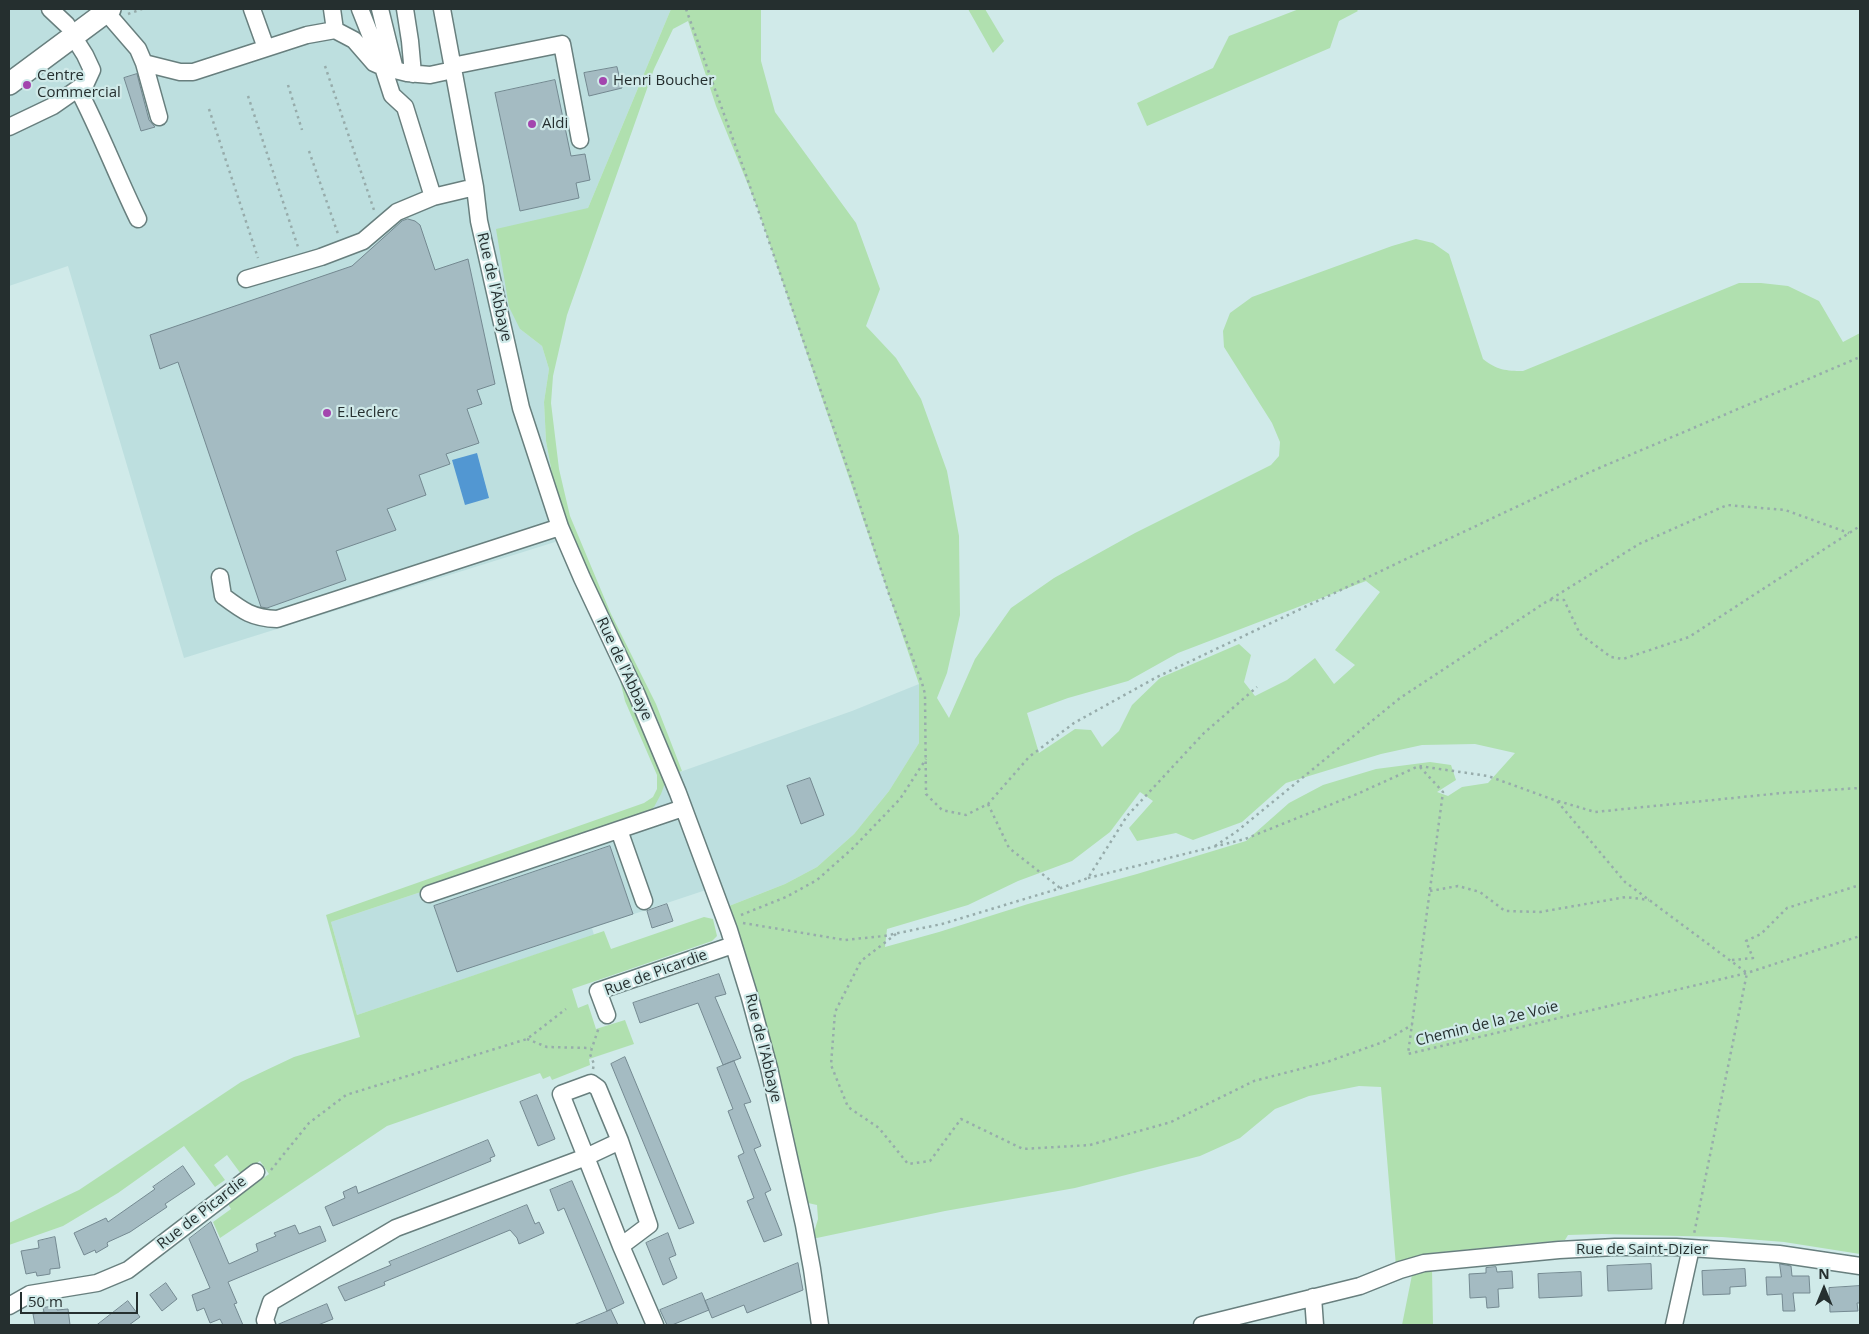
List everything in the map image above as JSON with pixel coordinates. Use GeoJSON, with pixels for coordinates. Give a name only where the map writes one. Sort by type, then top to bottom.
{"type":"FeatureCollection","features":[{"type":"Feature","properties":{"kind":"main road"},"geometry":{"type":"LineString","coordinates":[[9,68],[102,10]]}},
{"type":"Feature","properties":{"kind":"main road"},"geometry":{"type":"LineString","coordinates":[[9,84],[70,31]]}},
{"type":"Feature","properties":{"kind":"street"},"geometry":{"type":"LineString","coordinates":[[9,127],[54,106],[86,83],[92,70],[70,31],[50,9]]}},
{"type":"Feature","properties":{"kind":"street"},"geometry":{"type":"LineString","coordinates":[[252,9],[266,48]]}},
{"type":"Feature","properties":{"kind":"street"},"geometry":{"type":"LineString","coordinates":[[332,9],[335,30]]}},
{"type":"Feature","properties":{"kind":"street"},"geometry":{"type":"LineString","coordinates":[[360,9],[389,69]]}},
{"type":"Feature","properties":{"kind":"street"},"geometry":{"type":"LineString","coordinates":[[380,9],[392,95],[406,107],[433,197]]}},
{"type":"Feature","properties":{"kind":"street"},"geometry":{"type":"LineString","coordinates":[[405,9],[413,74]]}},
{"type":"Feature","properties":{"kind":"street","name":"Rue de l'Abbaye"},"geometry":{"type":"LineString","coordinates":[[442,9],[479,221],[521,408],[560,527],[637,695],[726,921],[769,1068],[811,1260],[820,1325]]}},
{"type":"Feature","properties":{"kind":"street"},"geometry":{"type":"LineString","coordinates":[[102,10],[138,49],[144,63],[159,117]]}},
{"type":"Feature","properties":{"kind":"street"},"geometry":{"type":"LineString","coordinates":[[144,63],[180,72],[193,72],[307,35],[335,30],[354,40],[374,63],[389,69],[430,75],[453,68],[562,44],[580,140]]}},
{"type":"Feature","properties":{"kind":"street"},"geometry":{"type":"LineString","coordinates":[[78,89],[138,220]]}},
{"type":"Feature","properties":{"kind":"street"},"geometry":{"type":"LineString","coordinates":[[246,279],[363,241],[397,212],[433,197],[474,187]]}},
{"type":"Feature","properties":{"kind":"street"},"geometry":{"type":"LineString","coordinates":[[220,577],[223,596],[241,610],[260,618],[277,618],[560,527]]}},
{"type":"Feature","properties":{"kind":"street"},"geometry":{"type":"LineString","coordinates":[[429,894],[683,808]]}},
{"type":"Feature","properties":{"kind":"street"},"geometry":{"type":"LineString","coordinates":[[618,830],[644,901]]}},
{"type":"Feature","properties":{"kind":"street","name":"Rue de Picardie"},"geometry":{"type":"LineString","coordinates":[[607,1015],[598,991],[733,945]]}},
{"type":"Feature","properties":{"kind":"street"},"geometry":{"type":"LineString","coordinates":[[620,1246],[649,1225],[620,1141],[598,1088],[591,1083],[561,1094],[620,1246],[655,1325]]}},
{"type":"Feature","properties":{"kind":"street"},"geometry":{"type":"LineString","coordinates":[[267,1325],[265,1320],[271,1302],[396,1228],[586,1157],[620,1141]]}},
{"type":"Feature","properties":{"kind":"street","name":"Rue de Picardie"},"geometry":{"type":"LineString","coordinates":[[9,1306],[30,1294],[97,1283],[128,1270],[256,1172]]}},
{"type":"Feature","properties":{"kind":"street","name":"Rue de Saint-Dizier"},"geometry":{"type":"LineString","coordinates":[[1202,1325],[1360,1286],[1400,1270],[1424,1263],[1559,1250],[1615,1247],[1691,1248],[1779,1254],[1860,1266]]}},
{"type":"Feature","properties":{"kind":"street"},"geometry":{"type":"LineString","coordinates":[[1674,1325],[1691,1248]]}},
{"type":"Feature","properties":{"kind":"street"},"geometry":{"type":"LineString","coordinates":[[1312,1298],[1315,1325]]}},
{"type":"Feature","properties":{"kind":"path"},"geometry":{"type":"LineString","coordinates":[[686,9],[746,175],[889,594],[922,683],[925,694],[926,794],[942,810],[966,814],[988,804],[1030,757],[1074,723],[1157,677],[1590,472],[1860,357]]}},
{"type":"Feature","properties":{"kind":"path"},"geometry":{"type":"LineString","coordinates":[[325,66],[374,210]]}},
{"type":"Feature","properties":{"kind":"path"},"geometry":{"type":"LineString","coordinates":[[288,85],[302,130]]}},
{"type":"Feature","properties":{"kind":"path"},"geometry":{"type":"LineString","coordinates":[[248,96],[303,262]]}},
{"type":"Feature","properties":{"kind":"path"},"geometry":{"type":"LineString","coordinates":[[209,109],[264,274]]}},
{"type":"Feature","properties":{"kind":"path"},"geometry":{"type":"LineString","coordinates":[[309,152],[339,238]]}},
{"type":"Feature","properties":{"kind":"path"},"geometry":{"type":"LineString","coordinates":[[1213,848],[1236,832],[1400,698],[1549,600],[1639,544],[1727,505],[1785,510],[1850,533]]}},
{"type":"Feature","properties":{"kind":"path"},"geometry":{"type":"LineString","coordinates":[[1549,600],[1564,600],[1580,634],[1611,657],[1623,659],[1689,637],[1860,526]]}},
{"type":"Feature","properties":{"kind":"path"},"geometry":{"type":"LineString","coordinates":[[1088,878],[1127,816],[1204,733],[1257,687]]}},
{"type":"Feature","properties":{"kind":"path"},"geometry":{"type":"LineString","coordinates":[[726,921],[786,897],[817,880],[853,848],[900,799],[926,759]]}},
{"type":"Feature","properties":{"kind":"path"},"geometry":{"type":"LineString","coordinates":[[742,914],[743,923],[845,940],[896,934],[942,924],[1088,878],[1213,848],[1254,836],[1357,794],[1419,766],[1488,776],[1556,801],[1595,812],[1782,793],[1860,788]]}},
{"type":"Feature","properties":{"kind":"path","name":"Chemin de la 2e Voie"},"geometry":{"type":"LineString","coordinates":[[1419,766],[1443,792],[1408,1054],[1748,973],[1860,936]]}},
{"type":"Feature","properties":{"kind":"path"},"geometry":{"type":"LineString","coordinates":[[1556,801],[1625,882],[1748,973],[1691,1248]]}},
{"type":"Feature","properties":{"kind":"path"},"geometry":{"type":"LineString","coordinates":[[988,804],[1009,848],[1061,888]]}},
{"type":"Feature","properties":{"kind":"path"},"geometry":{"type":"LineString","coordinates":[[1730,960],[1754,958],[1746,941],[1762,934],[1787,908],[1860,885]]}},
{"type":"Feature","properties":{"kind":"path"},"geometry":{"type":"LineString","coordinates":[[1430,891],[1458,886],[1480,892],[1505,911],[1540,912],[1626,897],[1650,900]]}},
{"type":"Feature","properties":{"kind":"path"},"geometry":{"type":"LineString","coordinates":[[896,934],[861,961],[835,1012],[830,1065],[848,1107],[880,1128],[908,1164],[930,1161],[961,1119],[1023,1149],[1090,1145],[1171,1122],[1254,1081],[1326,1062],[1383,1042],[1412,1025]]}},
{"type":"Feature","properties":{"kind":"path","name":"Rue de Picardie"},"geometry":{"type":"LineString","coordinates":[[256,1172],[270,1172],[309,1123],[346,1095],[527,1039],[566,1009]]}},
{"type":"Feature","properties":{"kind":"path"},"geometry":{"type":"LineString","coordinates":[[591,1083],[594,1064],[590,1054],[595,1034],[607,1015]]}},
{"type":"Feature","properties":{"kind":"path"},"geometry":{"type":"LineString","coordinates":[[527,1039],[547,1046],[592,1048]]}},
{"type":"Feature","properties":{"kind":"shaded area"},"geometry":{"type":"Polygon","coordinates":[[[9,9],[671,9],[588,208],[520,329],[542,346],[549,369],[544,402],[546,441],[556,495],[571,537],[184,658],[68,266],[9,286],[9,9]]]}},
{"type":"Feature","properties":{"kind":"shaded area"},"geometry":{"type":"Polygon","coordinates":[[[919,684],[919,743],[889,791],[854,834],[817,867],[785,884],[729,906],[721,885],[592,928],[594,935],[357,1015],[331,922],[640,819],[665,783],[663,778],[852,711],[919,684]]]}},
{"type":"Feature","properties":{"kind":"green space"},"geometry":{"type":"Polygon","coordinates":[[[671,9],[761,9],[761,61],[775,112],[856,223],[880,289],[866,326],[896,358],[921,399],[947,471],[959,536],[960,615],[947,673],[937,698],[949,718],[975,659],[1011,608],[1054,578],[1135,533],[1271,465],[1279,456],[1280,442],[1272,423],[1224,347],[1223,331],[1230,313],[1252,297],[1416,239],[1433,243],[1449,254],[1483,359],[1493,366],[1502,369],[1523,371],[1739,283],[1788,286],[1819,301],[1843,342],[1860,333],[1860,1254],[1784,1242],[1722,1237],[1602,1234],[1568,1235],[1565,1240],[1431,1253],[1396,1266],[1381,1087],[1359,1086],[1309,1096],[1275,1109],[1240,1138],[1200,1156],[1075,1188],[945,1211],[812,1239],[818,1219],[817,1205],[808,1203],[803,1196],[775,1060],[752,973],[729,906],[785,884],[817,867],[854,834],[889,791],[919,743],[919,684],[757,207],[716,106],[688,21],[673,29],[654,69],[567,315],[553,376],[551,403],[559,469],[570,516],[611,614],[656,704],[682,771],[679,772],[650,701],[571,537],[556,495],[546,441],[544,402],[549,369],[542,346],[520,329],[509,307],[496,229],[588,208],[671,9]],[[1366,581],[1178,653],[1128,681],[1068,698],[1027,713],[1039,753],[1075,729],[1091,730],[1102,747],[1119,731],[1132,705],[1160,678],[1239,644],[1251,655],[1244,682],[1255,696],[1287,680],[1315,658],[1334,684],[1355,665],[1335,650],[1380,592],[1366,581]],[[1475,744],[1422,745],[1381,754],[1286,783],[1242,822],[1193,840],[1176,833],[1137,841],[1129,828],[1153,801],[1140,792],[1110,832],[1072,861],[1018,881],[968,905],[887,929],[885,947],[1246,841],[1289,803],[1323,785],[1376,769],[1430,762],[1451,765],[1456,780],[1437,792],[1448,796],[1462,787],[1488,783],[1515,753],[1475,744]]]}},
{"type":"Feature","properties":{"kind":"green space"},"geometry":{"type":"Polygon","coordinates":[[[968,9],[985,9],[1004,41],[993,53],[968,9]]]}},
{"type":"Feature","properties":{"kind":"green space"},"geometry":{"type":"Polygon","coordinates":[[[1299,9],[1356,9],[1358,11],[1339,21],[1330,48],[1147,126],[1137,103],[1213,68],[1229,36],[1299,9]]]}},
{"type":"Feature","properties":{"kind":"green space"},"geometry":{"type":"Polygon","coordinates":[[[620,680],[643,727],[665,783],[654,807],[640,819],[331,922],[357,1015],[604,931],[611,949],[704,917],[713,919],[717,936],[712,941],[572,989],[578,1008],[588,1004],[596,1029],[625,1020],[634,1044],[589,1059],[590,1065],[552,1080],[550,1076],[543,1079],[540,1073],[387,1126],[220,1238],[213,1222],[231,1209],[228,1204],[269,1174],[260,1161],[241,1174],[227,1155],[214,1165],[225,1180],[215,1187],[184,1146],[118,1193],[63,1226],[9,1245],[9,1223],[79,1190],[241,1082],[294,1057],[360,1037],[326,915],[644,803],[653,797],[657,789],[657,775],[625,701],[620,680]]]}},
{"type":"Feature","properties":{"kind":"green space"},"geometry":{"type":"Polygon","coordinates":[[[1432,1269],[1433,1325],[1402,1325],[1412,1275],[1432,1269]]]}},
{"type":"Feature","properties":{"kind":"water"},"geometry":{"type":"Polygon","coordinates":[[[477,453],[489,498],[465,505],[452,460],[477,453]]]}},
{"type":"Feature","properties":{"kind":"building","name":"Henri Boucher"},"geometry":{"type":"Polygon","coordinates":[[[617,67],[622,88],[589,96],[584,73],[617,67]]]}},
{"type":"Feature","properties":{"kind":"building"},"geometry":{"type":"Polygon","coordinates":[[[137,74],[149,120],[155,127],[141,131],[124,78],[137,74]]]}},
{"type":"Feature","properties":{"kind":"building","name":"Aldi"},"geometry":{"type":"Polygon","coordinates":[[[555,80],[571,156],[585,154],[590,180],[576,183],[579,198],[520,211],[495,93],[555,80]]]}},
{"type":"Feature","properties":{"kind":"building","name":"E.Leclerc"},"geometry":{"type":"Polygon","coordinates":[[[408,219],[420,225],[435,270],[468,259],[495,384],[477,390],[482,404],[467,409],[479,443],[446,454],[450,464],[419,475],[426,495],[387,509],[396,530],[336,551],[346,580],[267,608],[261,607],[178,362],[160,369],[150,335],[352,266],[402,221],[408,219]]]}},
{"type":"Feature","properties":{"kind":"building"},"geometry":{"type":"Polygon","coordinates":[[[810,778],[824,815],[801,824],[787,786],[810,778]]]}},
{"type":"Feature","properties":{"kind":"building"},"geometry":{"type":"Polygon","coordinates":[[[610,846],[633,914],[457,972],[434,906],[610,846]]]}},
{"type":"Feature","properties":{"kind":"building"},"geometry":{"type":"Polygon","coordinates":[[[667,904],[673,921],[652,928],[647,911],[667,904]]]}},
{"type":"Feature","properties":{"kind":"building"},"geometry":{"type":"Polygon","coordinates":[[[719,974],[726,994],[715,997],[741,1058],[723,1065],[698,1003],[640,1023],[633,1003],[719,974]]]}},
{"type":"Feature","properties":{"kind":"building"},"geometry":{"type":"Polygon","coordinates":[[[625,1057],[694,1223],[679,1229],[611,1064],[625,1057]]]}},
{"type":"Feature","properties":{"kind":"building"},"geometry":{"type":"Polygon","coordinates":[[[734,1061],[751,1102],[744,1104],[761,1146],[754,1149],[771,1190],[765,1193],[782,1235],[764,1242],[747,1201],[754,1198],[738,1156],[744,1153],[728,1111],[733,1109],[717,1068],[734,1061]]]}},
{"type":"Feature","properties":{"kind":"building"},"geometry":{"type":"Polygon","coordinates":[[[537,1095],[555,1139],[538,1146],[520,1102],[537,1095]]]}},
{"type":"Feature","properties":{"kind":"building"},"geometry":{"type":"Polygon","coordinates":[[[488,1140],[495,1156],[490,1158],[491,1161],[333,1226],[325,1207],[345,1198],[343,1192],[356,1186],[358,1193],[488,1140]]]}},
{"type":"Feature","properties":{"kind":"building"},"geometry":{"type":"Polygon","coordinates":[[[183,1166],[195,1184],[165,1204],[167,1207],[130,1232],[108,1242],[108,1246],[96,1253],[95,1250],[84,1255],[74,1233],[106,1218],[108,1222],[155,1189],[153,1187],[183,1166]]]}},
{"type":"Feature","properties":{"kind":"building"},"geometry":{"type":"Polygon","coordinates":[[[572,1181],[624,1303],[607,1311],[564,1208],[558,1211],[550,1190],[572,1181]]]}},
{"type":"Feature","properties":{"kind":"building"},"geometry":{"type":"Polygon","coordinates":[[[527,1205],[535,1224],[539,1222],[544,1233],[519,1244],[517,1238],[510,1230],[384,1282],[385,1285],[345,1301],[338,1287],[391,1265],[389,1262],[527,1205]]]}},
{"type":"Feature","properties":{"kind":"building"},"geometry":{"type":"Polygon","coordinates":[[[211,1222],[229,1264],[258,1251],[256,1244],[276,1236],[274,1233],[295,1225],[299,1234],[320,1226],[326,1241],[228,1282],[237,1303],[234,1304],[243,1325],[223,1325],[220,1319],[210,1323],[204,1308],[197,1311],[192,1295],[210,1288],[189,1239],[211,1222]]]}},
{"type":"Feature","properties":{"kind":"building"},"geometry":{"type":"Polygon","coordinates":[[[668,1233],[676,1255],[669,1258],[677,1278],[663,1285],[646,1243],[668,1233]]]}},
{"type":"Feature","properties":{"kind":"building"},"geometry":{"type":"Polygon","coordinates":[[[55,1237],[60,1268],[50,1269],[50,1274],[37,1276],[36,1272],[26,1274],[21,1251],[39,1248],[38,1241],[55,1237]]]}},
{"type":"Feature","properties":{"kind":"building"},"geometry":{"type":"Polygon","coordinates":[[[798,1263],[803,1290],[747,1313],[744,1305],[712,1318],[705,1301],[798,1263]]]}},
{"type":"Feature","properties":{"kind":"building"},"geometry":{"type":"Polygon","coordinates":[[[1651,1264],[1652,1289],[1608,1291],[1607,1266],[1651,1264]]]}},
{"type":"Feature","properties":{"kind":"building"},"geometry":{"type":"Polygon","coordinates":[[[1780,1264],[1791,1266],[1792,1276],[1809,1276],[1810,1293],[1793,1293],[1795,1311],[1783,1311],[1782,1294],[1767,1295],[1766,1277],[1781,1277],[1780,1264]]]}},
{"type":"Feature","properties":{"kind":"building"},"geometry":{"type":"Polygon","coordinates":[[[1496,1267],[1497,1272],[1512,1271],[1513,1288],[1498,1289],[1499,1307],[1487,1308],[1486,1297],[1470,1298],[1469,1274],[1486,1273],[1486,1268],[1496,1267]]]}},
{"type":"Feature","properties":{"kind":"building"},"geometry":{"type":"Polygon","coordinates":[[[1745,1269],[1746,1286],[1730,1287],[1730,1294],[1703,1295],[1702,1271],[1745,1269]]]}},
{"type":"Feature","properties":{"kind":"building"},"geometry":{"type":"Polygon","coordinates":[[[1581,1272],[1582,1296],[1539,1298],[1538,1274],[1581,1272]]]}},
{"type":"Feature","properties":{"kind":"building"},"geometry":{"type":"Polygon","coordinates":[[[166,1283],[177,1299],[162,1311],[150,1295],[166,1283]]]}},
{"type":"Feature","properties":{"kind":"building"},"geometry":{"type":"Polygon","coordinates":[[[1860,1286],[1860,1303],[1857,1303],[1858,1311],[1830,1312],[1829,1288],[1860,1286]]]}},
{"type":"Feature","properties":{"kind":"building"},"geometry":{"type":"Polygon","coordinates":[[[702,1293],[709,1310],[672,1325],[667,1325],[660,1310],[702,1293]]]}},
{"type":"Feature","properties":{"kind":"building"},"geometry":{"type":"Polygon","coordinates":[[[128,1301],[140,1317],[129,1325],[97,1325],[128,1301]]]}},
{"type":"Feature","properties":{"kind":"building"},"geometry":{"type":"Polygon","coordinates":[[[327,1304],[333,1319],[318,1325],[277,1325],[327,1304]]]}},
{"type":"Feature","properties":{"kind":"building"},"geometry":{"type":"Polygon","coordinates":[[[56,1306],[57,1310],[68,1309],[70,1325],[35,1325],[33,1314],[44,1312],[43,1308],[56,1306]]]}},
{"type":"Feature","properties":{"kind":"building"},"geometry":{"type":"Polygon","coordinates":[[[611,1310],[618,1325],[574,1325],[611,1310]]]}},
{"type":"Feature","properties":{"kind":"place","name":"Henri Boucher"},"geometry":{"type":"Point","coordinates":[603,81]}},
{"type":"Feature","properties":{"kind":"place","name":"Centre Commercial"},"geometry":{"type":"Point","coordinates":[27,85]}},
{"type":"Feature","properties":{"kind":"place","name":"Aldi"},"geometry":{"type":"Point","coordinates":[532,124]}},
{"type":"Feature","properties":{"kind":"place","name":"E.Leclerc"},"geometry":{"type":"Point","coordinates":[327,413]}}]}
